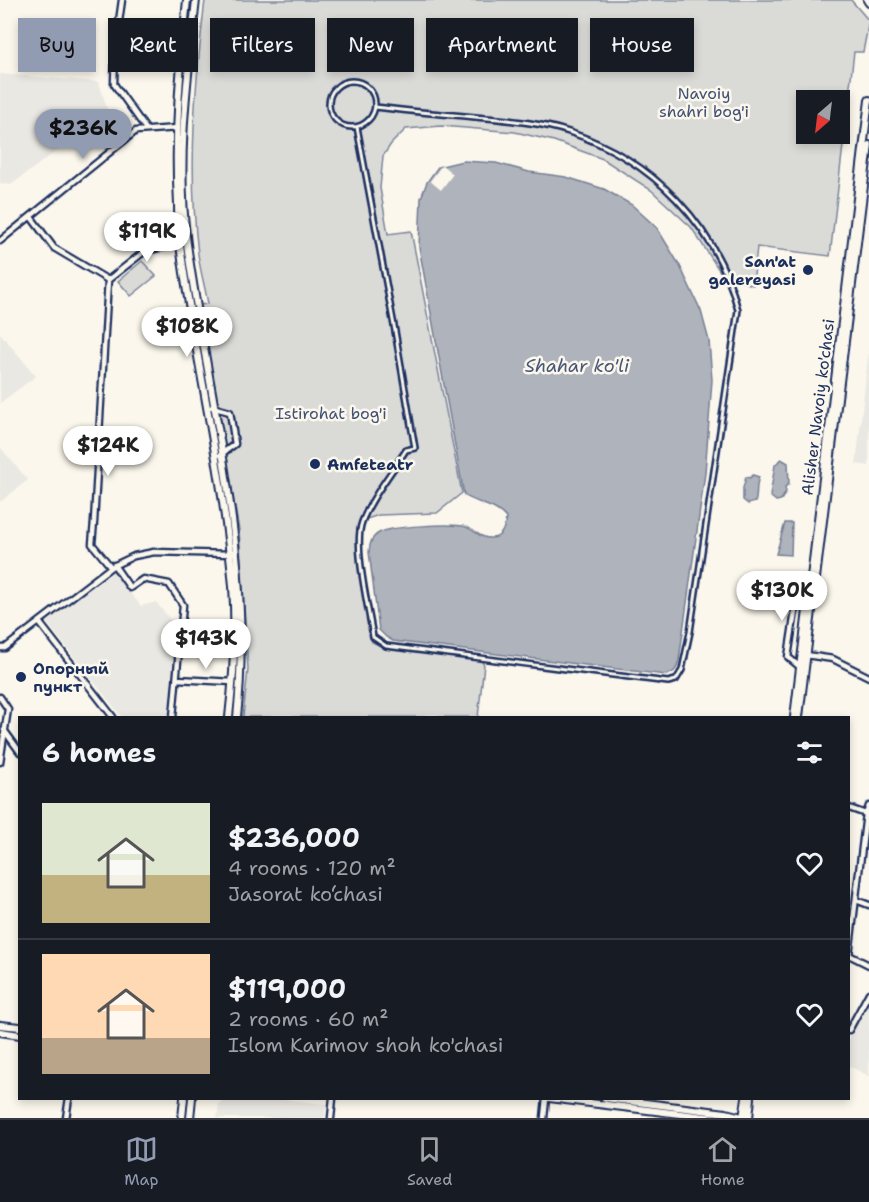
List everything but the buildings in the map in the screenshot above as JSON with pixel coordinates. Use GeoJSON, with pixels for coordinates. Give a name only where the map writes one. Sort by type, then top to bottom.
{"type":"FeatureCollection","features":[{"type":"Feature","properties":{"kind":"main road"},"geometry":{"type":"LineString","coordinates":[[180,128],[179,73],[187,0]]}},
{"type":"Feature","properties":{"kind":"main road"},"geometry":{"type":"LineString","coordinates":[[196,0],[176,165],[183,243],[207,406],[219,457]]}},
{"type":"Feature","properties":{"kind":"main road","name":"Alisher Navoiy ko'chasi"},"geometry":{"type":"LineString","coordinates":[[794,716],[821,519],[867,134],[869,100]]}},
{"type":"Feature","properties":{"kind":"main road","name":"Alisher Navoiy ko'chasi"},"geometry":{"type":"LineString","coordinates":[[846,309],[869,145]]}},
{"type":"Feature","properties":{"kind":"main road"},"geometry":{"type":"LineString","coordinates":[[183,243],[215,408],[232,554],[242,647],[237,716]]}},
{"type":"Feature","properties":{"kind":"main road"},"geometry":{"type":"LineString","coordinates":[[229,716],[233,682],[232,554]]}},
{"type":"Feature","properties":{"kind":"main road","name":"Alisher Navoiy ko'chasi"},"geometry":{"type":"LineString","coordinates":[[799,716],[810,588],[816,556]]}},
{"type":"Feature","properties":{"kind":"main road"},"geometry":{"type":"LineString","coordinates":[[0,1024],[18,1027]]}},
{"type":"Feature","properties":{"kind":"main road"},"geometry":{"type":"LineString","coordinates":[[0,1032],[18,1035]]}},
{"type":"Feature","properties":{"kind":"main road"},"geometry":{"type":"LineString","coordinates":[[182,1118],[184,1100]]}},
{"type":"Feature","properties":{"kind":"main road"},"geometry":{"type":"LineString","coordinates":[[190,1118],[192,1100]]}},
{"type":"Feature","properties":{"kind":"main road"},"geometry":{"type":"LineString","coordinates":[[605,1100],[726,1113],[745,1118]]}},
{"type":"Feature","properties":{"kind":"main road"},"geometry":{"type":"LineString","coordinates":[[605,1100],[713,1118]]}},
{"type":"Feature","properties":{"kind":"main road"},"geometry":{"type":"LineString","coordinates":[[745,1118],[746,1100]]}},
{"type":"Feature","properties":{"kind":"main road"},"geometry":{"type":"LineString","coordinates":[[745,1118],[750,1100]]}},
{"type":"Feature","properties":{"kind":"street"},"geometry":{"type":"LineString","coordinates":[[122,0],[115,50],[114,84],[146,129]]}},
{"type":"Feature","properties":{"kind":"street"},"geometry":{"type":"LineString","coordinates":[[345,82],[360,82],[372,92],[375,107],[369,120],[357,128],[343,125],[331,112],[329,102],[332,92],[345,82]]}},
{"type":"Feature","properties":{"kind":"street"},"geometry":{"type":"LineString","coordinates":[[357,128],[415,448],[406,450],[362,522],[360,547],[373,637],[386,646],[668,682],[676,680],[682,670],[690,633],[738,310],[723,263],[708,238],[669,191],[638,166],[611,150],[569,131],[516,120],[375,107]]}},
{"type":"Feature","properties":{"kind":"street"},"geometry":{"type":"LineString","coordinates":[[0,241],[136,131],[180,128]]}},
{"type":"Feature","properties":{"kind":"street"},"geometry":{"type":"LineString","coordinates":[[31,217],[54,248],[108,280]]}},
{"type":"Feature","properties":{"kind":"street"},"geometry":{"type":"LineString","coordinates":[[174,716],[183,604],[169,584],[142,579],[130,588],[92,544],[108,280],[145,250],[183,243]]}},
{"type":"Feature","properties":{"kind":"street"},"geometry":{"type":"LineString","coordinates":[[207,406],[230,412],[235,444],[219,457]]}},
{"type":"Feature","properties":{"kind":"street"},"geometry":{"type":"LineString","coordinates":[[0,654],[3,648],[112,566],[134,556],[154,552],[232,554]]}},
{"type":"Feature","properties":{"kind":"street"},"geometry":{"type":"LineString","coordinates":[[810,588],[804,587],[798,592],[788,657],[803,661],[833,659],[869,677]]}},
{"type":"Feature","properties":{"kind":"street"},"geometry":{"type":"LineString","coordinates":[[39,622],[113,716]]}},
{"type":"Feature","properties":{"kind":"street"},"geometry":{"type":"LineString","coordinates":[[177,679],[233,682]]}},
{"type":"Feature","properties":{"kind":"street"},"geometry":{"type":"LineString","coordinates":[[0,697],[8,709],[0,762]]}},
{"type":"Feature","properties":{"kind":"street"},"geometry":{"type":"LineString","coordinates":[[4,729],[18,749]]}},
{"type":"Feature","properties":{"kind":"street"},"geometry":{"type":"LineString","coordinates":[[850,947],[866,814],[869,806]]}},
{"type":"Feature","properties":{"kind":"street"},"geometry":{"type":"LineString","coordinates":[[850,808],[866,814]]}},
{"type":"Feature","properties":{"kind":"street"},"geometry":{"type":"LineString","coordinates":[[856,900],[869,905]]}},
{"type":"Feature","properties":{"kind":"street"},"geometry":{"type":"LineString","coordinates":[[850,956],[869,965]]}},
{"type":"Feature","properties":{"kind":"street"},"geometry":{"type":"LineString","coordinates":[[850,1027],[869,993]]}},
{"type":"Feature","properties":{"kind":"street"},"geometry":{"type":"LineString","coordinates":[[66,1118],[69,1100]]}},
{"type":"Feature","properties":{"kind":"street"},"geometry":{"type":"LineString","coordinates":[[332,1118],[333,1100]]}},
{"type":"Feature","properties":{"kind":"street"},"geometry":{"type":"LineString","coordinates":[[544,1118],[547,1100]]}},
{"type":"Feature","properties":{"kind":"shaded area"},"geometry":{"type":"Polygon","coordinates":[[[0,74],[99,82],[108,112],[11,185],[0,183],[0,74]]]}},
{"type":"Feature","properties":{"kind":"shaded area"},"geometry":{"type":"Polygon","coordinates":[[[0,333],[36,376],[0,403],[0,333]]]}},
{"type":"Feature","properties":{"kind":"shaded area"},"geometry":{"type":"Polygon","coordinates":[[[869,348],[869,466],[856,464],[869,348]]]}},
{"type":"Feature","properties":{"kind":"shaded area"},"geometry":{"type":"Polygon","coordinates":[[[0,447],[28,480],[0,502],[0,447]]]}},
{"type":"Feature","properties":{"kind":"shaded area"},"geometry":{"type":"Polygon","coordinates":[[[113,572],[141,606],[156,602],[178,629],[170,716],[121,716],[46,622],[113,572]]]}},
{"type":"Feature","properties":{"kind":"shaded area"},"geometry":{"type":"Polygon","coordinates":[[[869,1001],[869,1076],[850,1066],[850,1035],[869,1001]]]}},
{"type":"Feature","properties":{"kind":"shaded area"},"geometry":{"type":"Polygon","coordinates":[[[224,1100],[291,1100],[326,1104],[325,1118],[217,1118],[219,1104],[224,1100]]]}},
{"type":"Feature","properties":{"kind":"green space"},"geometry":{"type":"Polygon","coordinates":[[[205,0],[851,0],[869,21],[863,52],[854,52],[850,90],[796,90],[796,144],[843,144],[830,256],[757,247],[753,285],[723,276],[691,227],[651,190],[603,159],[554,141],[515,132],[441,126],[406,129],[383,156],[380,188],[388,234],[411,231],[462,493],[437,513],[379,515],[360,521],[357,549],[370,636],[372,642],[381,646],[481,660],[484,665],[478,716],[243,716],[248,669],[239,530],[199,305],[208,304],[198,254],[195,222],[194,127],[205,0]]]}},
{"type":"Feature","properties":{"kind":"green space"},"geometry":{"type":"Polygon","coordinates":[[[142,261],[156,276],[131,296],[118,281],[142,261]]]}},
{"type":"Feature","properties":{"kind":"water","name":"Shahar ko'li"},"geometry":{"type":"Polygon","coordinates":[[[463,161],[496,163],[529,172],[566,177],[604,189],[632,205],[657,228],[680,266],[701,311],[709,341],[712,380],[705,473],[679,660],[672,673],[666,675],[393,641],[379,630],[369,552],[371,541],[376,535],[396,529],[449,525],[466,527],[484,537],[495,538],[504,528],[506,521],[506,518],[497,510],[464,495],[419,247],[421,198],[427,182],[438,167],[463,161]]]}},
{"type":"Feature","properties":{"kind":"water"},"geometry":{"type":"Polygon","coordinates":[[[781,459],[788,463],[789,484],[785,487],[786,492],[781,500],[776,501],[770,496],[775,465],[781,459]]]}},
{"type":"Feature","properties":{"kind":"water"},"geometry":{"type":"Polygon","coordinates":[[[753,475],[759,477],[756,497],[755,502],[748,504],[743,500],[743,488],[746,477],[750,478],[753,475]]]}},
{"type":"Feature","properties":{"kind":"water"},"geometry":{"type":"Polygon","coordinates":[[[785,523],[792,523],[791,555],[776,554],[785,523]]]}},
{"type":"Feature","properties":{"kind":"pier"},"geometry":{"type":"Polygon","coordinates":[[[442,165],[453,174],[441,190],[430,181],[442,165]]]}},
{"type":"Feature","properties":{"kind":"place","name":"San'at galereyasi"},"geometry":{"type":"Point","coordinates":[808,270]}},
{"type":"Feature","properties":{"kind":"place","name":"Amfeteatr"},"geometry":{"type":"Point","coordinates":[315,464]}},
{"type":"Feature","properties":{"kind":"place","name":"Опорный пункт"},"geometry":{"type":"Point","coordinates":[21,677]}},
{"type":"Feature","properties":{"kind":"park label","name":"Navoiy shahri bog'i"},"geometry":{"type":"Point","coordinates":[704,102]}},
{"type":"Feature","properties":{"kind":"park label","name":"Istirohat bog'i"},"geometry":{"type":"Point","coordinates":[331,413]}}]}
